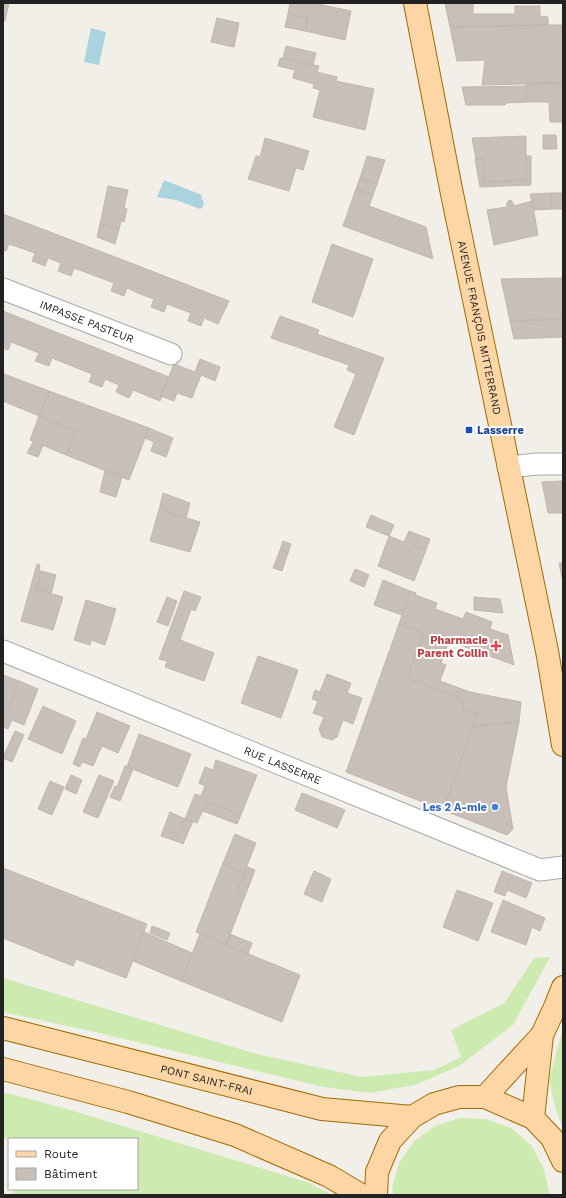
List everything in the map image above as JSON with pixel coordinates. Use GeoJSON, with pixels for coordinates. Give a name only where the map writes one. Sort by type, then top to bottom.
{"type":"FeatureCollection","features":[{"type":"Feature","properties":{"kind":"main road","name":"AVENUE FRANÇOIS MITTERRAND"},"geometry":{"type":"LineString","coordinates":[[415,3],[452,197],[546,651],[563,745]]}},
{"type":"Feature","properties":{"kind":"main road"},"geometry":{"type":"LineString","coordinates":[[485,1097],[542,1035],[563,987]]}},
{"type":"Feature","properties":{"kind":"main road","name":"PONT SAINT-FRAI"},"geometry":{"type":"LineString","coordinates":[[3,1028],[322,1109],[412,1117]]}},
{"type":"Feature","properties":{"kind":"main road"},"geometry":{"type":"LineString","coordinates":[[533,1118],[542,1035]]}},
{"type":"Feature","properties":{"kind":"main road"},"geometry":{"type":"LineString","coordinates":[[3,1069],[128,1102],[235,1135],[329,1176],[361,1195]]}},
{"type":"Feature","properties":{"kind":"main road"},"geometry":{"type":"LineString","coordinates":[[376,1195],[378,1172],[390,1142],[412,1117],[434,1104],[459,1097],[485,1097],[533,1118],[552,1138],[563,1161]]}},
{"type":"Feature","properties":{"kind":"street","name":"IMPASSE PASTEUR"},"geometry":{"type":"LineString","coordinates":[[3,289],[171,354]]}},
{"type":"Feature","properties":{"kind":"street"},"geometry":{"type":"LineString","coordinates":[[508,467],[537,464],[563,464]]}},
{"type":"Feature","properties":{"kind":"street","name":"RUE LASSERRE"},"geometry":{"type":"LineString","coordinates":[[3,652],[540,870],[563,867]]}},
{"type":"Feature","properties":{"kind":"green space"},"geometry":{"type":"Polygon","coordinates":[[[550,957],[513,1025],[459,1066],[415,1085],[369,1093],[324,1087],[95,1032],[3,1012],[3,978],[257,1054],[362,1077],[434,1070],[461,1057],[451,1030],[504,1003],[534,958],[550,957]]]}},
{"type":"Feature","properties":{"kind":"green space"},"geometry":{"type":"Polygon","coordinates":[[[563,1029],[563,1128],[556,1111],[549,1079],[563,1029]]]}},
{"type":"Feature","properties":{"kind":"green space"},"geometry":{"type":"Polygon","coordinates":[[[3,1092],[67,1109],[310,1183],[332,1195],[11,1195],[14,1190],[138,1190],[138,1138],[3,1138],[3,1092]]]}},
{"type":"Feature","properties":{"kind":"green space"},"geometry":{"type":"Polygon","coordinates":[[[460,1118],[486,1119],[511,1128],[531,1145],[543,1167],[549,1195],[393,1195],[392,1188],[399,1163],[414,1141],[435,1126],[460,1118]]]}},
{"type":"Feature","properties":{"kind":"water"},"geometry":{"type":"Polygon","coordinates":[[[91,28],[106,32],[99,65],[84,62],[91,28]]]}},
{"type":"Feature","properties":{"kind":"water"},"geometry":{"type":"Polygon","coordinates":[[[164,180],[202,195],[201,198],[204,202],[203,207],[200,209],[176,200],[157,197],[164,180]]]}},
{"type":"Feature","properties":{"kind":"building"},"geometry":{"type":"Polygon","coordinates":[[[3,3],[9,3],[5,21],[3,21],[3,3]]]}},
{"type":"Feature","properties":{"kind":"building"},"geometry":{"type":"Polygon","coordinates":[[[290,3],[313,3],[351,11],[345,40],[305,31],[308,18],[288,14],[290,3]]]}},
{"type":"Feature","properties":{"kind":"building"},"geometry":{"type":"Polygon","coordinates":[[[445,3],[473,3],[473,14],[515,14],[515,6],[540,6],[540,16],[548,17],[548,25],[450,27],[445,3]]]}},
{"type":"Feature","properties":{"kind":"building"},"geometry":{"type":"Polygon","coordinates":[[[288,14],[308,18],[305,31],[285,27],[288,14]]]}},
{"type":"Feature","properties":{"kind":"building"},"geometry":{"type":"Polygon","coordinates":[[[217,18],[239,23],[234,47],[211,42],[217,18]]]}},
{"type":"Feature","properties":{"kind":"building"},"geometry":{"type":"Polygon","coordinates":[[[563,25],[563,83],[482,85],[485,60],[457,61],[450,27],[563,25]]]}},
{"type":"Feature","properties":{"kind":"building"},"geometry":{"type":"Polygon","coordinates":[[[286,46],[316,53],[313,65],[283,58],[286,46]]]}},
{"type":"Feature","properties":{"kind":"building"},"geometry":{"type":"Polygon","coordinates":[[[280,58],[319,66],[317,72],[337,77],[336,81],[374,89],[365,130],[313,117],[320,90],[313,88],[314,84],[293,78],[295,70],[278,66],[280,58]]]}},
{"type":"Feature","properties":{"kind":"building"},"geometry":{"type":"Polygon","coordinates":[[[526,83],[563,83],[563,122],[550,122],[549,102],[526,102],[526,83]]]}},
{"type":"Feature","properties":{"kind":"building"},"geometry":{"type":"Polygon","coordinates":[[[526,86],[526,102],[506,103],[505,105],[466,105],[462,87],[526,86]]]}},
{"type":"Feature","properties":{"kind":"building"},"geometry":{"type":"Polygon","coordinates":[[[543,135],[556,135],[557,149],[543,149],[543,135]]]}},
{"type":"Feature","properties":{"kind":"building"},"geometry":{"type":"Polygon","coordinates":[[[526,136],[526,180],[484,182],[484,159],[476,159],[472,138],[526,136]]]}},
{"type":"Feature","properties":{"kind":"building"},"geometry":{"type":"Polygon","coordinates":[[[265,138],[309,151],[303,170],[296,168],[289,191],[248,179],[256,156],[260,157],[265,138]]]}},
{"type":"Feature","properties":{"kind":"building"},"geometry":{"type":"Polygon","coordinates":[[[367,156],[385,160],[377,184],[360,178],[367,156]]]}},
{"type":"Feature","properties":{"kind":"building"},"geometry":{"type":"Polygon","coordinates":[[[526,156],[531,156],[531,185],[480,187],[475,159],[484,159],[484,182],[526,180],[526,156]]]}},
{"type":"Feature","properties":{"kind":"building"},"geometry":{"type":"Polygon","coordinates":[[[360,178],[377,184],[373,195],[356,189],[360,178]]]}},
{"type":"Feature","properties":{"kind":"building"},"geometry":{"type":"Polygon","coordinates":[[[108,186],[128,190],[124,208],[127,209],[124,222],[121,221],[119,229],[100,224],[108,186]]]}},
{"type":"Feature","properties":{"kind":"building"},"geometry":{"type":"Polygon","coordinates":[[[356,189],[373,195],[369,206],[426,227],[433,259],[343,226],[356,189]]]}},
{"type":"Feature","properties":{"kind":"building"},"geometry":{"type":"Polygon","coordinates":[[[551,193],[552,209],[534,210],[530,194],[551,193]]]}},
{"type":"Feature","properties":{"kind":"building"},"geometry":{"type":"Polygon","coordinates":[[[551,193],[563,193],[563,209],[552,209],[551,193]]]}},
{"type":"Feature","properties":{"kind":"building"},"geometry":{"type":"Polygon","coordinates":[[[509,200],[512,201],[514,206],[532,201],[538,235],[494,245],[487,210],[507,207],[509,200]]]}},
{"type":"Feature","properties":{"kind":"building"},"geometry":{"type":"Polygon","coordinates":[[[3,214],[229,301],[218,324],[204,318],[201,326],[188,321],[191,313],[167,304],[164,312],[151,307],[154,299],[127,288],[124,296],[111,291],[114,283],[74,268],[71,276],[58,271],[61,263],[48,258],[45,266],[32,261],[35,253],[9,244],[6,251],[3,250],[3,214]]]}},
{"type":"Feature","properties":{"kind":"building"},"geometry":{"type":"Polygon","coordinates":[[[100,224],[119,229],[115,244],[97,237],[100,224]]]}},
{"type":"Feature","properties":{"kind":"building"},"geometry":{"type":"Polygon","coordinates":[[[332,244],[373,259],[353,317],[312,302],[332,244]]]}},
{"type":"Feature","properties":{"kind":"building"},"geometry":{"type":"Polygon","coordinates":[[[563,278],[563,319],[510,321],[501,279],[563,278]]]}},
{"type":"Feature","properties":{"kind":"building"},"geometry":{"type":"Polygon","coordinates":[[[3,311],[169,377],[160,401],[133,390],[129,398],[116,392],[119,385],[105,379],[102,387],[89,382],[92,374],[52,358],[49,366],[35,361],[39,353],[11,342],[8,350],[3,348],[3,311]]]}},
{"type":"Feature","properties":{"kind":"building"},"geometry":{"type":"Polygon","coordinates":[[[280,316],[319,330],[317,334],[384,358],[354,435],[334,427],[356,374],[347,370],[349,365],[271,338],[280,316]]]}},
{"type":"Feature","properties":{"kind":"building"},"geometry":{"type":"Polygon","coordinates":[[[563,319],[563,337],[514,339],[510,321],[563,319]]]}},
{"type":"Feature","properties":{"kind":"building"},"geometry":{"type":"Polygon","coordinates":[[[200,359],[220,367],[215,381],[201,375],[192,398],[177,393],[174,401],[161,396],[174,364],[195,372],[200,359]]]}},
{"type":"Feature","properties":{"kind":"building"},"geometry":{"type":"Polygon","coordinates":[[[4,374],[49,391],[39,416],[3,401],[4,374]]]}},
{"type":"Feature","properties":{"kind":"building"},"geometry":{"type":"Polygon","coordinates":[[[49,391],[149,428],[129,480],[66,455],[75,430],[39,416],[49,391]]]}},
{"type":"Feature","properties":{"kind":"building"},"geometry":{"type":"Polygon","coordinates":[[[39,416],[75,430],[66,455],[30,440],[39,416]]]}},
{"type":"Feature","properties":{"kind":"building"},"geometry":{"type":"Polygon","coordinates":[[[149,428],[173,438],[166,457],[151,451],[154,442],[145,438],[149,428]]]}},
{"type":"Feature","properties":{"kind":"building"},"geometry":{"type":"Polygon","coordinates":[[[33,442],[43,446],[38,457],[27,453],[33,442]]]}},
{"type":"Feature","properties":{"kind":"building"},"geometry":{"type":"Polygon","coordinates":[[[105,470],[122,477],[116,497],[100,492],[105,470]]]}},
{"type":"Feature","properties":{"kind":"building"},"geometry":{"type":"Polygon","coordinates":[[[563,481],[563,513],[548,513],[542,482],[563,481]]]}},
{"type":"Feature","properties":{"kind":"building"},"geometry":{"type":"Polygon","coordinates":[[[163,493],[190,503],[186,518],[163,511],[165,508],[160,506],[163,493]]]}},
{"type":"Feature","properties":{"kind":"building"},"geometry":{"type":"Polygon","coordinates":[[[160,506],[165,508],[163,511],[200,522],[190,552],[150,541],[160,506]]]}},
{"type":"Feature","properties":{"kind":"building"},"geometry":{"type":"Polygon","coordinates":[[[371,515],[394,525],[389,536],[366,527],[371,515]]]}},
{"type":"Feature","properties":{"kind":"building"},"geometry":{"type":"Polygon","coordinates":[[[409,531],[419,535],[414,546],[426,550],[414,581],[378,566],[389,536],[404,542],[409,531]]]}},
{"type":"Feature","properties":{"kind":"building"},"geometry":{"type":"Polygon","coordinates":[[[419,535],[430,539],[426,550],[414,546],[419,535]]]}},
{"type":"Feature","properties":{"kind":"building"},"geometry":{"type":"Polygon","coordinates":[[[283,541],[291,544],[288,553],[280,550],[283,541]]]}},
{"type":"Feature","properties":{"kind":"building"},"geometry":{"type":"Polygon","coordinates":[[[280,550],[288,553],[282,571],[273,568],[280,550]]]}},
{"type":"Feature","properties":{"kind":"building"},"geometry":{"type":"Polygon","coordinates":[[[559,563],[563,563],[563,582],[559,563]]]}},
{"type":"Feature","properties":{"kind":"building"},"geometry":{"type":"Polygon","coordinates":[[[37,564],[40,565],[39,571],[41,571],[36,589],[63,597],[53,630],[21,621],[37,564]]]}},
{"type":"Feature","properties":{"kind":"building"},"geometry":{"type":"Polygon","coordinates":[[[355,569],[369,575],[364,587],[350,581],[355,569]]]}},
{"type":"Feature","properties":{"kind":"building"},"geometry":{"type":"Polygon","coordinates":[[[41,571],[56,575],[51,594],[36,589],[41,571]]]}},
{"type":"Feature","properties":{"kind":"building"},"geometry":{"type":"Polygon","coordinates":[[[383,580],[410,591],[402,615],[374,605],[383,580]]]}},
{"type":"Feature","properties":{"kind":"building"},"geometry":{"type":"Polygon","coordinates":[[[184,591],[201,597],[195,611],[191,609],[180,640],[214,653],[204,681],[165,667],[167,661],[159,659],[184,591]]]}},
{"type":"Feature","properties":{"kind":"building"},"geometry":{"type":"Polygon","coordinates":[[[410,591],[416,593],[415,595],[437,603],[435,609],[463,619],[466,612],[492,622],[490,629],[508,635],[514,665],[449,641],[441,663],[446,665],[440,681],[470,692],[521,702],[519,722],[473,726],[478,713],[463,710],[464,700],[407,678],[423,633],[399,624],[410,591]]]}},
{"type":"Feature","properties":{"kind":"building"},"geometry":{"type":"Polygon","coordinates":[[[167,597],[177,601],[168,626],[157,622],[167,597]]]}},
{"type":"Feature","properties":{"kind":"building"},"geometry":{"type":"Polygon","coordinates":[[[474,597],[500,599],[503,613],[474,610],[474,597]]]}},
{"type":"Feature","properties":{"kind":"building"},"geometry":{"type":"Polygon","coordinates":[[[86,600],[116,609],[105,645],[91,640],[90,645],[74,640],[86,600]]]}},
{"type":"Feature","properties":{"kind":"building"},"geometry":{"type":"Polygon","coordinates":[[[399,624],[423,633],[407,678],[464,700],[463,710],[478,713],[443,810],[346,772],[399,624]]]}},
{"type":"Feature","properties":{"kind":"building"},"geometry":{"type":"Polygon","coordinates":[[[258,656],[298,670],[281,718],[241,703],[258,656]]]}},
{"type":"Feature","properties":{"kind":"building"},"geometry":{"type":"Polygon","coordinates":[[[327,674],[351,683],[347,693],[362,698],[353,724],[343,720],[337,737],[332,740],[322,737],[319,729],[324,717],[313,713],[318,701],[312,699],[315,690],[320,692],[327,674]]]}},
{"type":"Feature","properties":{"kind":"building"},"geometry":{"type":"Polygon","coordinates":[[[3,675],[19,681],[5,717],[3,716],[3,675]]]}},
{"type":"Feature","properties":{"kind":"building"},"geometry":{"type":"Polygon","coordinates":[[[19,681],[38,689],[24,725],[12,720],[8,729],[3,727],[3,722],[19,681]]]}},
{"type":"Feature","properties":{"kind":"building"},"geometry":{"type":"Polygon","coordinates":[[[43,706],[76,721],[62,754],[28,739],[43,706]]]}},
{"type":"Feature","properties":{"kind":"building"},"geometry":{"type":"Polygon","coordinates":[[[97,712],[130,726],[118,753],[102,746],[93,766],[82,762],[80,767],[73,764],[83,738],[86,739],[97,712]]]}},
{"type":"Feature","properties":{"kind":"building"},"geometry":{"type":"Polygon","coordinates":[[[519,722],[506,787],[513,829],[507,835],[443,810],[473,726],[519,722]]]}},
{"type":"Feature","properties":{"kind":"building"},"geometry":{"type":"Polygon","coordinates":[[[15,731],[24,735],[12,762],[3,757],[15,731]]]}},
{"type":"Feature","properties":{"kind":"building"},"geometry":{"type":"Polygon","coordinates":[[[139,734],[191,754],[178,787],[127,767],[139,734]]]}},
{"type":"Feature","properties":{"kind":"building"},"geometry":{"type":"Polygon","coordinates":[[[216,760],[257,775],[241,815],[207,802],[197,823],[185,819],[195,794],[201,796],[205,786],[199,783],[205,767],[213,770],[216,760]]]}},
{"type":"Feature","properties":{"kind":"building"},"geometry":{"type":"Polygon","coordinates":[[[125,766],[133,769],[120,801],[110,797],[115,786],[117,787],[125,766]]]}},
{"type":"Feature","properties":{"kind":"building"},"geometry":{"type":"Polygon","coordinates":[[[71,775],[82,780],[76,794],[65,789],[71,775]]]}},
{"type":"Feature","properties":{"kind":"building"},"geometry":{"type":"Polygon","coordinates":[[[99,775],[114,781],[98,818],[83,812],[99,775]]]}},
{"type":"Feature","properties":{"kind":"building"},"geometry":{"type":"Polygon","coordinates":[[[50,781],[64,787],[52,815],[38,809],[50,781]]]}},
{"type":"Feature","properties":{"kind":"building"},"geometry":{"type":"Polygon","coordinates":[[[302,793],[345,810],[337,828],[295,810],[302,793]]]}},
{"type":"Feature","properties":{"kind":"building"},"geometry":{"type":"Polygon","coordinates":[[[207,802],[241,815],[237,824],[203,811],[207,802]]]}},
{"type":"Feature","properties":{"kind":"building"},"geometry":{"type":"Polygon","coordinates":[[[170,812],[185,819],[176,841],[161,836],[170,812]]]}},
{"type":"Feature","properties":{"kind":"building"},"geometry":{"type":"Polygon","coordinates":[[[185,819],[193,821],[183,844],[176,841],[185,819]]]}},
{"type":"Feature","properties":{"kind":"building"},"geometry":{"type":"Polygon","coordinates":[[[235,834],[256,843],[244,873],[223,863],[235,834]]]}},
{"type":"Feature","properties":{"kind":"building"},"geometry":{"type":"Polygon","coordinates":[[[223,863],[244,873],[237,892],[245,896],[226,945],[196,932],[223,863]]]}},
{"type":"Feature","properties":{"kind":"building"},"geometry":{"type":"Polygon","coordinates":[[[247,867],[255,870],[245,896],[237,892],[247,867]]]}},
{"type":"Feature","properties":{"kind":"building"},"geometry":{"type":"Polygon","coordinates":[[[3,868],[147,924],[126,978],[76,959],[73,966],[3,938],[3,868]]]}},
{"type":"Feature","properties":{"kind":"building"},"geometry":{"type":"Polygon","coordinates":[[[314,871],[331,879],[322,902],[304,894],[314,871]]]}},
{"type":"Feature","properties":{"kind":"building"},"geometry":{"type":"Polygon","coordinates":[[[502,871],[512,875],[505,896],[494,892],[502,871]]]}},
{"type":"Feature","properties":{"kind":"building"},"geometry":{"type":"Polygon","coordinates":[[[512,875],[532,883],[526,898],[507,890],[512,875]]]}},
{"type":"Feature","properties":{"kind":"building"},"geometry":{"type":"Polygon","coordinates":[[[457,890],[493,903],[478,941],[443,927],[457,890]]]}},
{"type":"Feature","properties":{"kind":"building"},"geometry":{"type":"Polygon","coordinates":[[[503,900],[545,918],[540,931],[532,927],[526,945],[491,932],[503,900]]]}},
{"type":"Feature","properties":{"kind":"building"},"geometry":{"type":"Polygon","coordinates":[[[152,926],[170,933],[167,940],[150,933],[152,926]]]}},
{"type":"Feature","properties":{"kind":"building"},"geometry":{"type":"Polygon","coordinates":[[[144,932],[192,953],[181,981],[133,961],[144,932]]]}},
{"type":"Feature","properties":{"kind":"building"},"geometry":{"type":"Polygon","coordinates":[[[200,934],[300,975],[282,1022],[181,981],[200,934]]]}},
{"type":"Feature","properties":{"kind":"building"},"geometry":{"type":"Polygon","coordinates":[[[230,934],[252,943],[248,954],[226,945],[230,934]]]}},
{"type":"Feature","properties":{"kind":"place","name":"Lasserre"},"geometry":{"type":"Point","coordinates":[469,430]}},
{"type":"Feature","properties":{"kind":"place","name":"Pharmacie Parent Collin"},"geometry":{"type":"Point","coordinates":[496,646]}},
{"type":"Feature","properties":{"kind":"place","name":"Les 2 A-mie"},"geometry":{"type":"Point","coordinates":[495,807]}}]}
